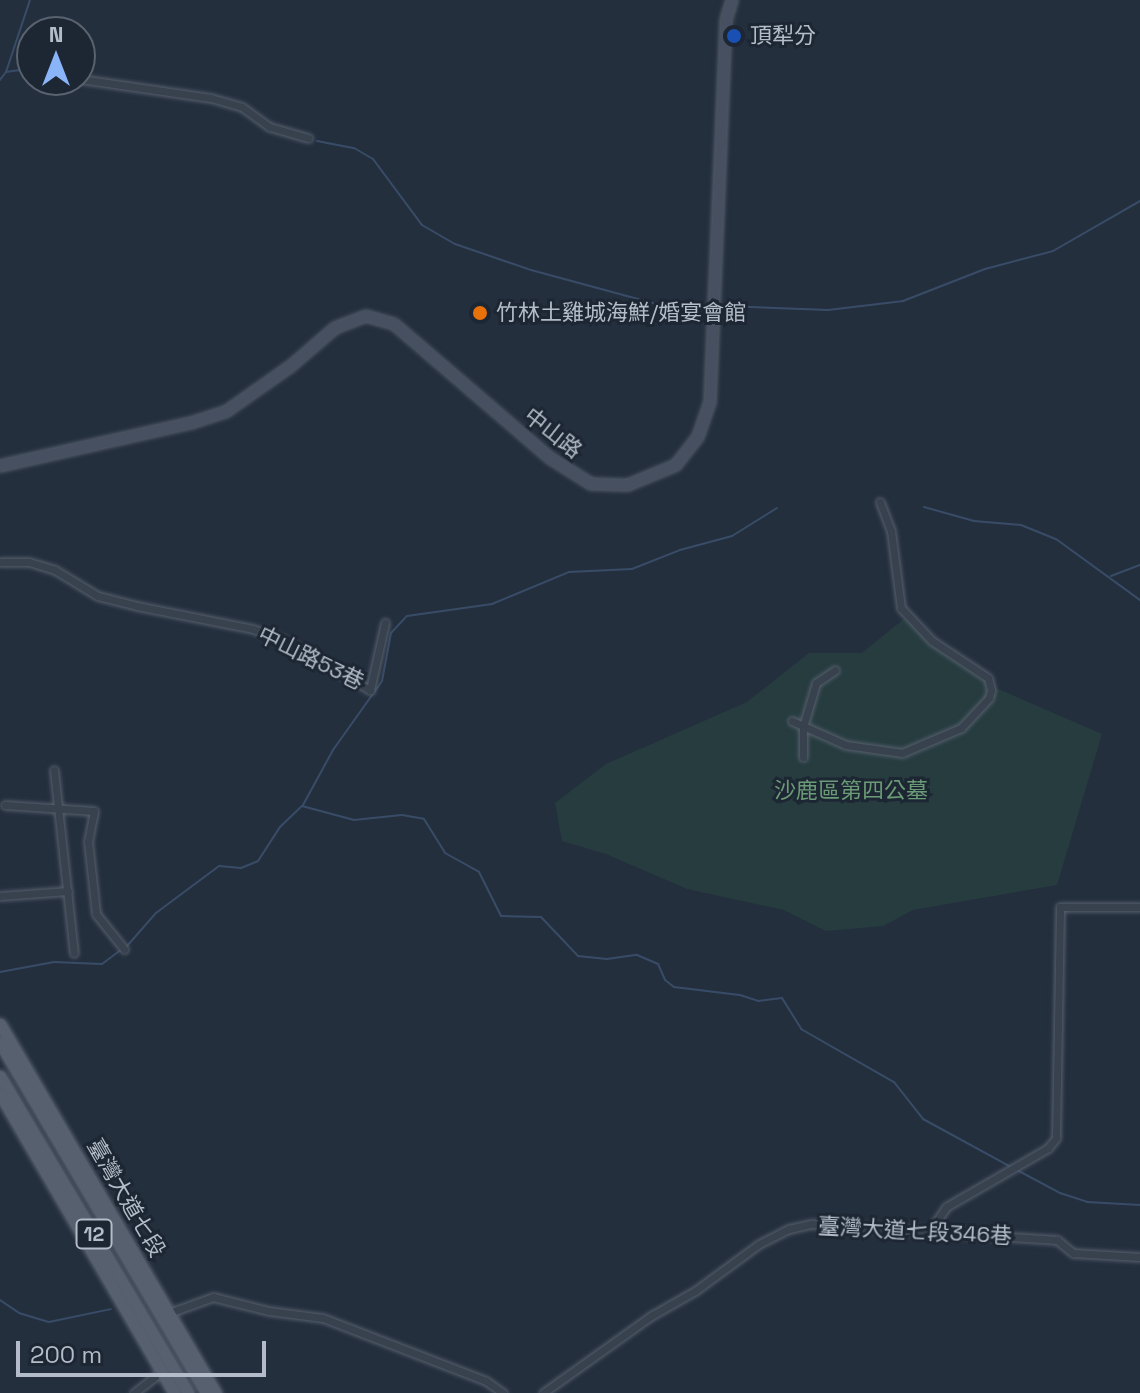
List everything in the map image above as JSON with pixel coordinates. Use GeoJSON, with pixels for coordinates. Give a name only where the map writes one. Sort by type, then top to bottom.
{"type":"FeatureCollection","features":[{"type":"Feature","properties":{"kind":"main road","name":"臺灣大道七段"},"geometry":{"type":"LineString","coordinates":[[0,1024],[216,1393]]}},
{"type":"Feature","properties":{"kind":"main road","name":"臺灣大道七段"},"geometry":{"type":"LineString","coordinates":[[0,1043],[206,1393]]}},
{"type":"Feature","properties":{"kind":"main road","name":"臺灣大道七段"},"geometry":{"type":"LineString","coordinates":[[0,1076],[188,1393]]}},
{"type":"Feature","properties":{"kind":"main road","name":"12"},"geometry":{"type":"LineString","coordinates":[[0,1094],[174,1393]]}},
{"type":"Feature","properties":{"kind":"street","name":"中山路"},"geometry":{"type":"LineString","coordinates":[[0,466],[191,423],[227,411],[291,366],[335,328],[366,316],[394,324],[550,458],[591,484],[628,485],[676,465],[698,437],[710,403],[726,20],[732,0]]}},
{"type":"Feature","properties":{"kind":"street"},"geometry":{"type":"LineString","coordinates":[[96,81],[228,102],[270,127],[308,138]]}},
{"type":"Feature","properties":{"kind":"street"},"geometry":{"type":"LineString","coordinates":[[792,721],[846,745],[902,753],[968,724],[991,690],[984,674],[932,641],[901,608],[891,531],[880,502]]}},
{"type":"Feature","properties":{"kind":"street","name":"中山路53巷"},"geometry":{"type":"LineString","coordinates":[[0,562],[29,562],[55,570],[98,596],[232,625],[281,639],[370,690],[385,623]]}},
{"type":"Feature","properties":{"kind":"street"},"geometry":{"type":"LineString","coordinates":[[803,757],[803,727],[816,683],[835,670]]}},
{"type":"Feature","properties":{"kind":"street"},"geometry":{"type":"LineString","coordinates":[[54,770],[74,953]]}},
{"type":"Feature","properties":{"kind":"street"},"geometry":{"type":"LineString","coordinates":[[5,805],[94,811],[88,837],[96,914],[124,949]]}},
{"type":"Feature","properties":{"kind":"street"},"geometry":{"type":"LineString","coordinates":[[0,896],[68,891]]}},
{"type":"Feature","properties":{"kind":"street"},"geometry":{"type":"LineString","coordinates":[[930,1231],[946,1207],[1052,1145],[1058,1128],[1060,907],[1140,907]]}},
{"type":"Feature","properties":{"kind":"street","name":"臺灣大道七段346巷"},"geometry":{"type":"LineString","coordinates":[[543,1393],[776,1233],[811,1224],[1057,1240],[1073,1253],[1140,1257]]}},
{"type":"Feature","properties":{"kind":"street"},"geometry":{"type":"LineString","coordinates":[[169,1313],[213,1297],[269,1311],[323,1318],[486,1381],[503,1393]]}},
{"type":"Feature","properties":{"kind":"street"},"geometry":{"type":"LineString","coordinates":[[134,1393],[161,1372]]}},
{"type":"Feature","properties":{"kind":"green space","name":"沙鹿區第四公墓"},"geometry":{"type":"Polygon","coordinates":[[[905,618],[996,688],[1102,734],[1057,885],[913,910],[883,926],[826,931],[784,910],[687,889],[606,854],[562,841],[555,803],[606,764],[747,702],[809,653],[862,653],[905,618]]]}},
{"type":"Feature","properties":{"kind":"waterway"},"geometry":{"type":"LineString","coordinates":[[6,72],[30,0]]}},
{"type":"Feature","properties":{"kind":"waterway"},"geometry":{"type":"LineString","coordinates":[[0,80],[6,72],[16,71]]}},
{"type":"Feature","properties":{"kind":"waterway"},"geometry":{"type":"LineString","coordinates":[[317,141],[354,148],[373,159],[422,225],[455,244],[531,270],[656,304],[707,306]]}},
{"type":"Feature","properties":{"kind":"waterway"},"geometry":{"type":"LineString","coordinates":[[722,306],[828,310],[903,301],[985,269],[1053,251],[1140,201]]}},
{"type":"Feature","properties":{"kind":"waterway"},"geometry":{"type":"LineString","coordinates":[[924,507],[974,521],[1021,525],[1056,539],[1140,600]]}},
{"type":"Feature","properties":{"kind":"waterway"},"geometry":{"type":"LineString","coordinates":[[303,805],[333,750],[382,681],[391,633],[407,616],[492,604],[569,572],[632,569],[680,550],[732,536],[777,508]]}},
{"type":"Feature","properties":{"kind":"waterway"},"geometry":{"type":"LineString","coordinates":[[1111,576],[1140,565]]}},
{"type":"Feature","properties":{"kind":"waterway"},"geometry":{"type":"LineString","coordinates":[[127,946],[156,913],[219,866],[241,868],[258,861],[280,827],[302,806],[354,820],[402,815],[424,819],[445,853],[479,872],[501,916],[541,917],[578,956],[607,959],[637,955],[658,964],[665,980],[674,987],[740,995],[758,1001],[782,998],[801,1029],[894,1082],[923,1119],[1011,1167]]}},
{"type":"Feature","properties":{"kind":"waterway"},"geometry":{"type":"LineString","coordinates":[[0,972],[54,962],[102,964],[122,949]]}},
{"type":"Feature","properties":{"kind":"waterway"},"geometry":{"type":"LineString","coordinates":[[1017,1170],[1060,1193],[1087,1202],[1140,1205]]}},
{"type":"Feature","properties":{"kind":"waterway"},"geometry":{"type":"LineString","coordinates":[[0,1300],[19,1313],[49,1322],[111,1309]]}},
{"type":"Feature","properties":{"kind":"place","name":"頂犁分"},"geometry":{"type":"Point","coordinates":[734,36]}},
{"type":"Feature","properties":{"kind":"place","name":"竹林土雞城海鮮/婚宴會館"},"geometry":{"type":"Point","coordinates":[480,313]}}]}
